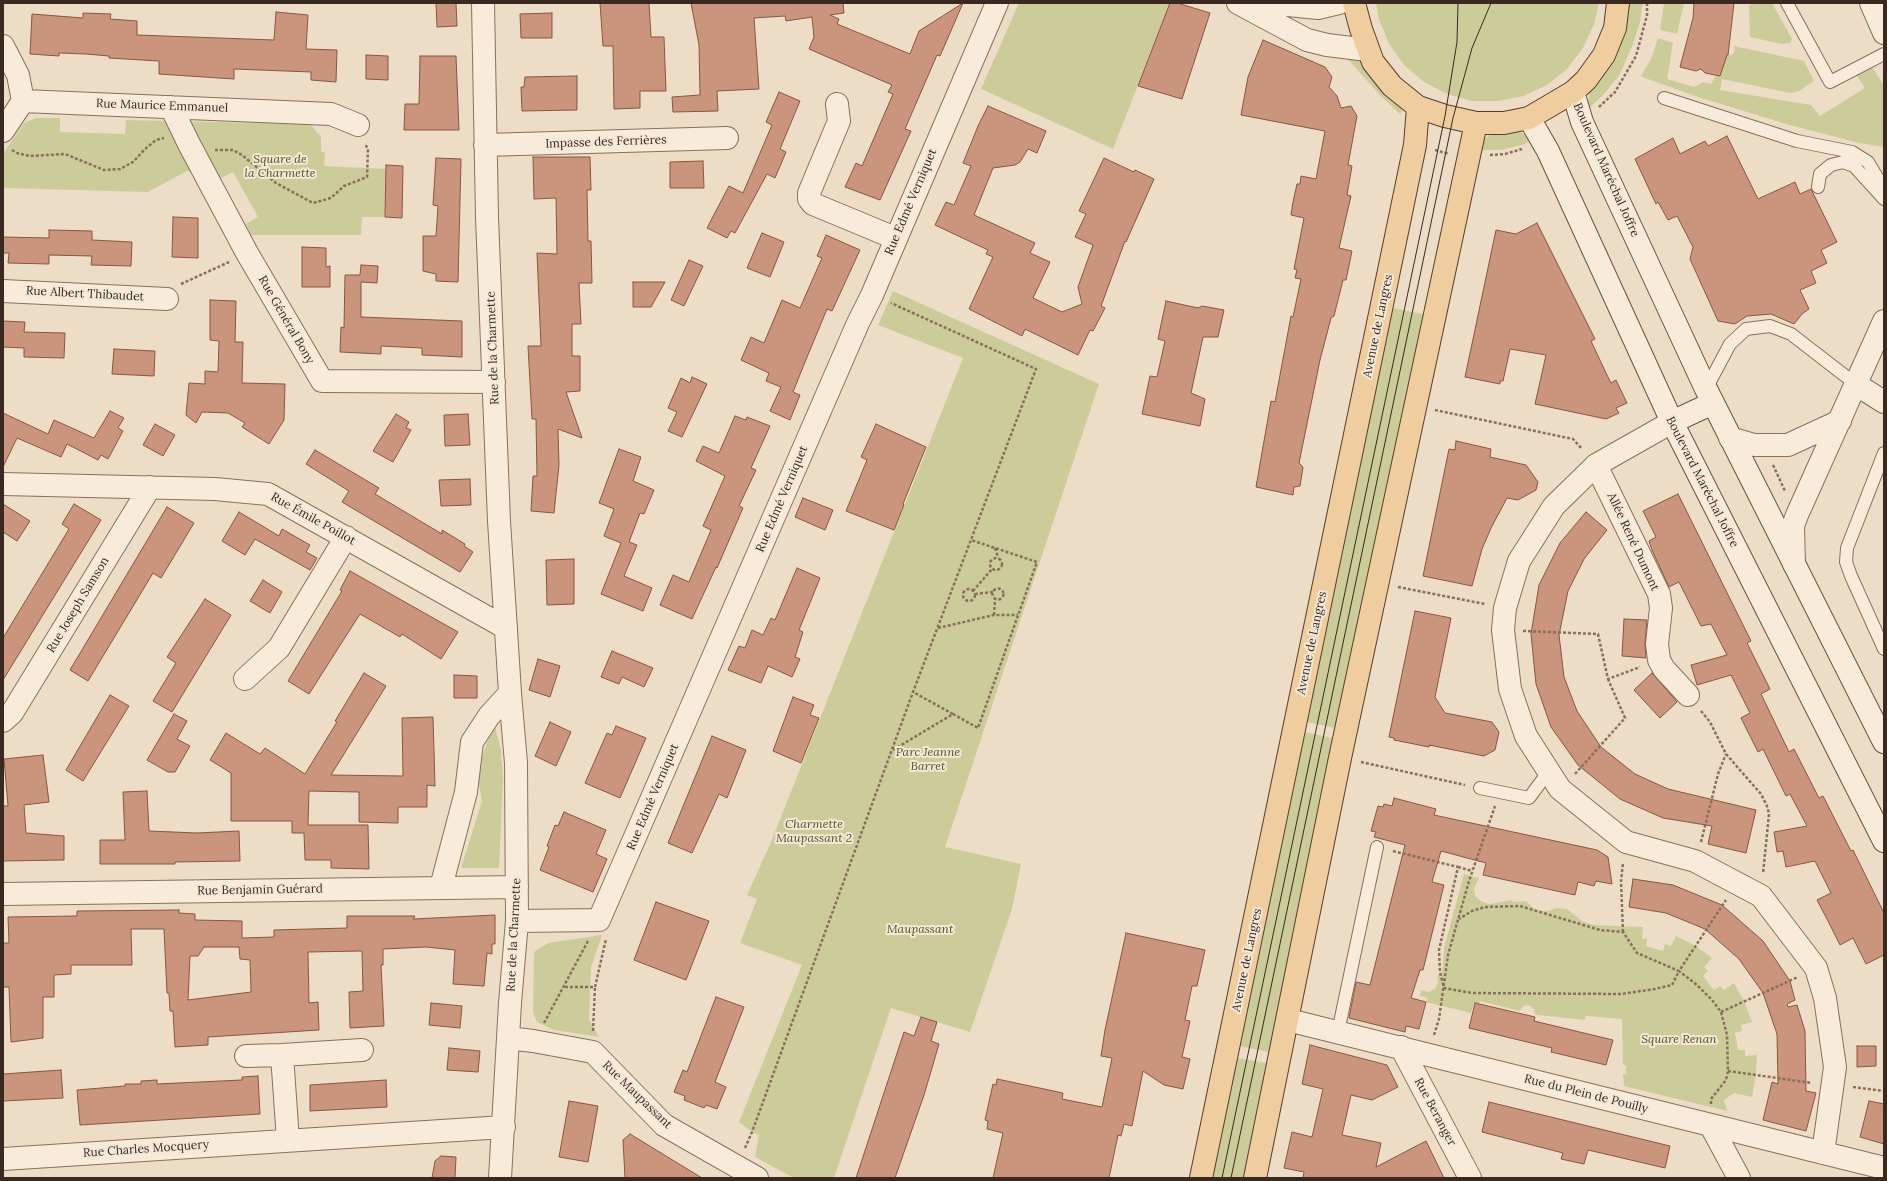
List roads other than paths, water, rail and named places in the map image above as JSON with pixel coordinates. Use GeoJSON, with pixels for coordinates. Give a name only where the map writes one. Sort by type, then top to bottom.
{"type":"FeatureCollection","features":[{"type":"Feature","properties":{"kind":"main road"},"geometry":{"type":"LineString","coordinates":[[1354,3],[1361,29],[1373,62],[1392,86],[1418,107],[1445,116],[1476,122],[1504,123],[1529,118],[1573,92],[1586,80],[1604,55],[1615,28],[1618,3]]}},
{"type":"Feature","properties":{"kind":"main road","name":"Avenue de Langres"},"geometry":{"type":"LineString","coordinates":[[1201,1178],[1416,145],[1418,107]]}},
{"type":"Feature","properties":{"kind":"main road"},"geometry":{"type":"LineString","coordinates":[[1255,1178],[1340,758],[1379,583],[1415,406],[1476,122]]}},
{"type":"Feature","properties":{"kind":"street","name":"Rue de la Charmette"},"geometry":{"type":"LineString","coordinates":[[483,3],[485,145],[499,521],[516,763],[517,921],[508,1038],[500,1178]]}},
{"type":"Feature","properties":{"kind":"street","name":"Rue Edmé Verniquet"},"geometry":{"type":"LineString","coordinates":[[517,921],[599,920],[997,3]]}},
{"type":"Feature","properties":{"kind":"street"},"geometry":{"type":"LineString","coordinates":[[1238,3],[1307,40],[1327,45],[1368,50]]}},
{"type":"Feature","properties":{"kind":"street"},"geometry":{"type":"LineString","coordinates":[[1268,3],[1318,8],[1339,3]]}},
{"type":"Feature","properties":{"kind":"street"},"geometry":{"type":"LineString","coordinates":[[1871,3],[1884,33]]}},
{"type":"Feature","properties":{"kind":"street"},"geometry":{"type":"LineString","coordinates":[[3,46],[18,75],[24,101],[3,131]]}},
{"type":"Feature","properties":{"kind":"street","name":"Boulevard Maréchal Joffre"},"geometry":{"type":"LineString","coordinates":[[1573,92],[1582,122],[1709,396],[1884,742]]}},
{"type":"Feature","properties":{"kind":"street","name":"Rue Maurice Emmanuel"},"geometry":{"type":"LineString","coordinates":[[24,101],[171,106],[332,114],[358,125]]}},
{"type":"Feature","properties":{"kind":"street"},"geometry":{"type":"LineString","coordinates":[[837,104],[839,121],[809,193],[808,199],[813,204],[896,238]]}},
{"type":"Feature","properties":{"kind":"street","name":"Rue Général Bony"},"geometry":{"type":"LineString","coordinates":[[171,106],[189,144],[247,253],[322,381],[494,382]]}},
{"type":"Feature","properties":{"kind":"street","name":"Boulevard Maréchal Joffre"},"geometry":{"type":"LineString","coordinates":[[1529,118],[1543,142],[1672,422],[1884,841]]}},
{"type":"Feature","properties":{"kind":"street","name":"Impasse des Ferrières"},"geometry":{"type":"LineString","coordinates":[[485,145],[727,138]]}},
{"type":"Feature","properties":{"kind":"street","name":"Rue Albert Thibaudet"},"geometry":{"type":"LineString","coordinates":[[3,291],[167,299]]}},
{"type":"Feature","properties":{"kind":"street"},"geometry":{"type":"LineString","coordinates":[[1794,564],[1793,526],[1797,515],[1857,386],[1884,321]]}},
{"type":"Feature","properties":{"kind":"street"},"geometry":{"type":"LineString","coordinates":[[1857,386],[1884,402]]}},
{"type":"Feature","properties":{"kind":"street"},"geometry":{"type":"LineString","coordinates":[[1709,396],[1672,422],[1596,465],[1554,506],[1519,561],[1506,608],[1503,630],[1510,689],[1526,736],[1560,789],[1626,842],[1695,861],[1761,896],[1816,968],[1825,998],[1835,1067],[1823,1153]]}},
{"type":"Feature","properties":{"kind":"street"},"geometry":{"type":"LineString","coordinates":[[1730,438],[1763,446],[1788,445],[1840,421]]}},
{"type":"Feature","properties":{"kind":"street","name":"Allée René Dumont"},"geometry":{"type":"LineString","coordinates":[[1596,465],[1658,594],[1661,608],[1656,644],[1659,660],[1664,669],[1688,695]]}},
{"type":"Feature","properties":{"kind":"street","name":"Rue Émile Poillot"},"geometry":{"type":"LineString","coordinates":[[3,484],[215,489],[268,494],[506,628]]}},
{"type":"Feature","properties":{"kind":"street","name":"Rue Joseph Samson"},"geometry":{"type":"LineString","coordinates":[[3,721],[12,713],[150,487]]}},
{"type":"Feature","properties":{"kind":"street"},"geometry":{"type":"LineString","coordinates":[[245,679],[278,648],[346,537]]}},
{"type":"Feature","properties":{"kind":"street"},"geometry":{"type":"LineString","coordinates":[[441,887],[466,792],[472,742],[489,716],[510,692]]}},
{"type":"Feature","properties":{"kind":"street","name":"Rue Benjamin Guérard"},"geometry":{"type":"LineString","coordinates":[[3,894],[517,887]]}},
{"type":"Feature","properties":{"kind":"street","name":"Rue du Plein de Pouilly"},"geometry":{"type":"LineString","coordinates":[[1288,1020],[1884,1168]]}},
{"type":"Feature","properties":{"kind":"street","name":"Rue Maupassant"},"geometry":{"type":"LineString","coordinates":[[508,1038],[533,1040],[593,1052],[664,1125],[757,1178]]}},
{"type":"Feature","properties":{"kind":"street","name":"Rue Beranger"},"geometry":{"type":"LineString","coordinates":[[1401,1047],[1470,1178]]}},
{"type":"Feature","properties":{"kind":"street"},"geometry":{"type":"LineString","coordinates":[[246,1056],[362,1050]]}},
{"type":"Feature","properties":{"kind":"street"},"geometry":{"type":"LineString","coordinates":[[282,1055],[288,1140]]}},
{"type":"Feature","properties":{"kind":"street"},"geometry":{"type":"LineString","coordinates":[[1711,1126],[1740,1178]]}},
{"type":"Feature","properties":{"kind":"street","name":"Rue Charles Mocquery"},"geometry":{"type":"LineString","coordinates":[[3,1159],[504,1127]]}},
{"type":"Feature","properties":{"kind":"lane"},"geometry":{"type":"LineString","coordinates":[[1787,3],[1830,82],[1884,54]]}},
{"type":"Feature","properties":{"kind":"lane"},"geometry":{"type":"LineString","coordinates":[[1664,98],[1797,141],[1852,152],[1868,162],[1884,188]]}},
{"type":"Feature","properties":{"kind":"lane"},"geometry":{"type":"LineString","coordinates":[[1818,187],[1820,174],[1831,165],[1843,162],[1854,166],[1884,199]]}},
{"type":"Feature","properties":{"kind":"lane"},"geometry":{"type":"LineString","coordinates":[[1709,396],[1730,344],[1746,329],[1770,326],[1791,334],[1857,386]]}},
{"type":"Feature","properties":{"kind":"lane"},"geometry":{"type":"LineString","coordinates":[[1884,453],[1847,548],[1846,562],[1884,649]]}},
{"type":"Feature","properties":{"kind":"lane"},"geometry":{"type":"LineString","coordinates":[[1480,788],[1529,798],[1549,771]]}},
{"type":"Feature","properties":{"kind":"lane"},"geometry":{"type":"LineString","coordinates":[[1338,1032],[1377,847]]}},
{"type":"Feature","properties":{"kind":"tram line"},"geometry":{"type":"LineString","coordinates":[[1222,1178],[1445,116],[1457,42],[1458,3]]}},
{"type":"Feature","properties":{"kind":"tram line"},"geometry":{"type":"LineString","coordinates":[[1231,1178],[1453,118],[1472,48],[1491,3]]}},
{"type":"Feature","properties":{"kind":"park label","name":"Square de la Charmette"},"geometry":{"type":"Point","coordinates":[280,167]}},
{"type":"Feature","properties":{"kind":"park label","name":"Parc Jeanne Barret"},"geometry":{"type":"Point","coordinates":[928,760]}},
{"type":"Feature","properties":{"kind":"park label","name":"Charmette Maupassant 2"},"geometry":{"type":"Point","coordinates":[814,832]}},
{"type":"Feature","properties":{"kind":"park label","name":"Maupassant"},"geometry":{"type":"Point","coordinates":[920,930]}},
{"type":"Feature","properties":{"kind":"park label","name":"Square Renan"},"geometry":{"type":"Point","coordinates":[1679,1040]}}]}
